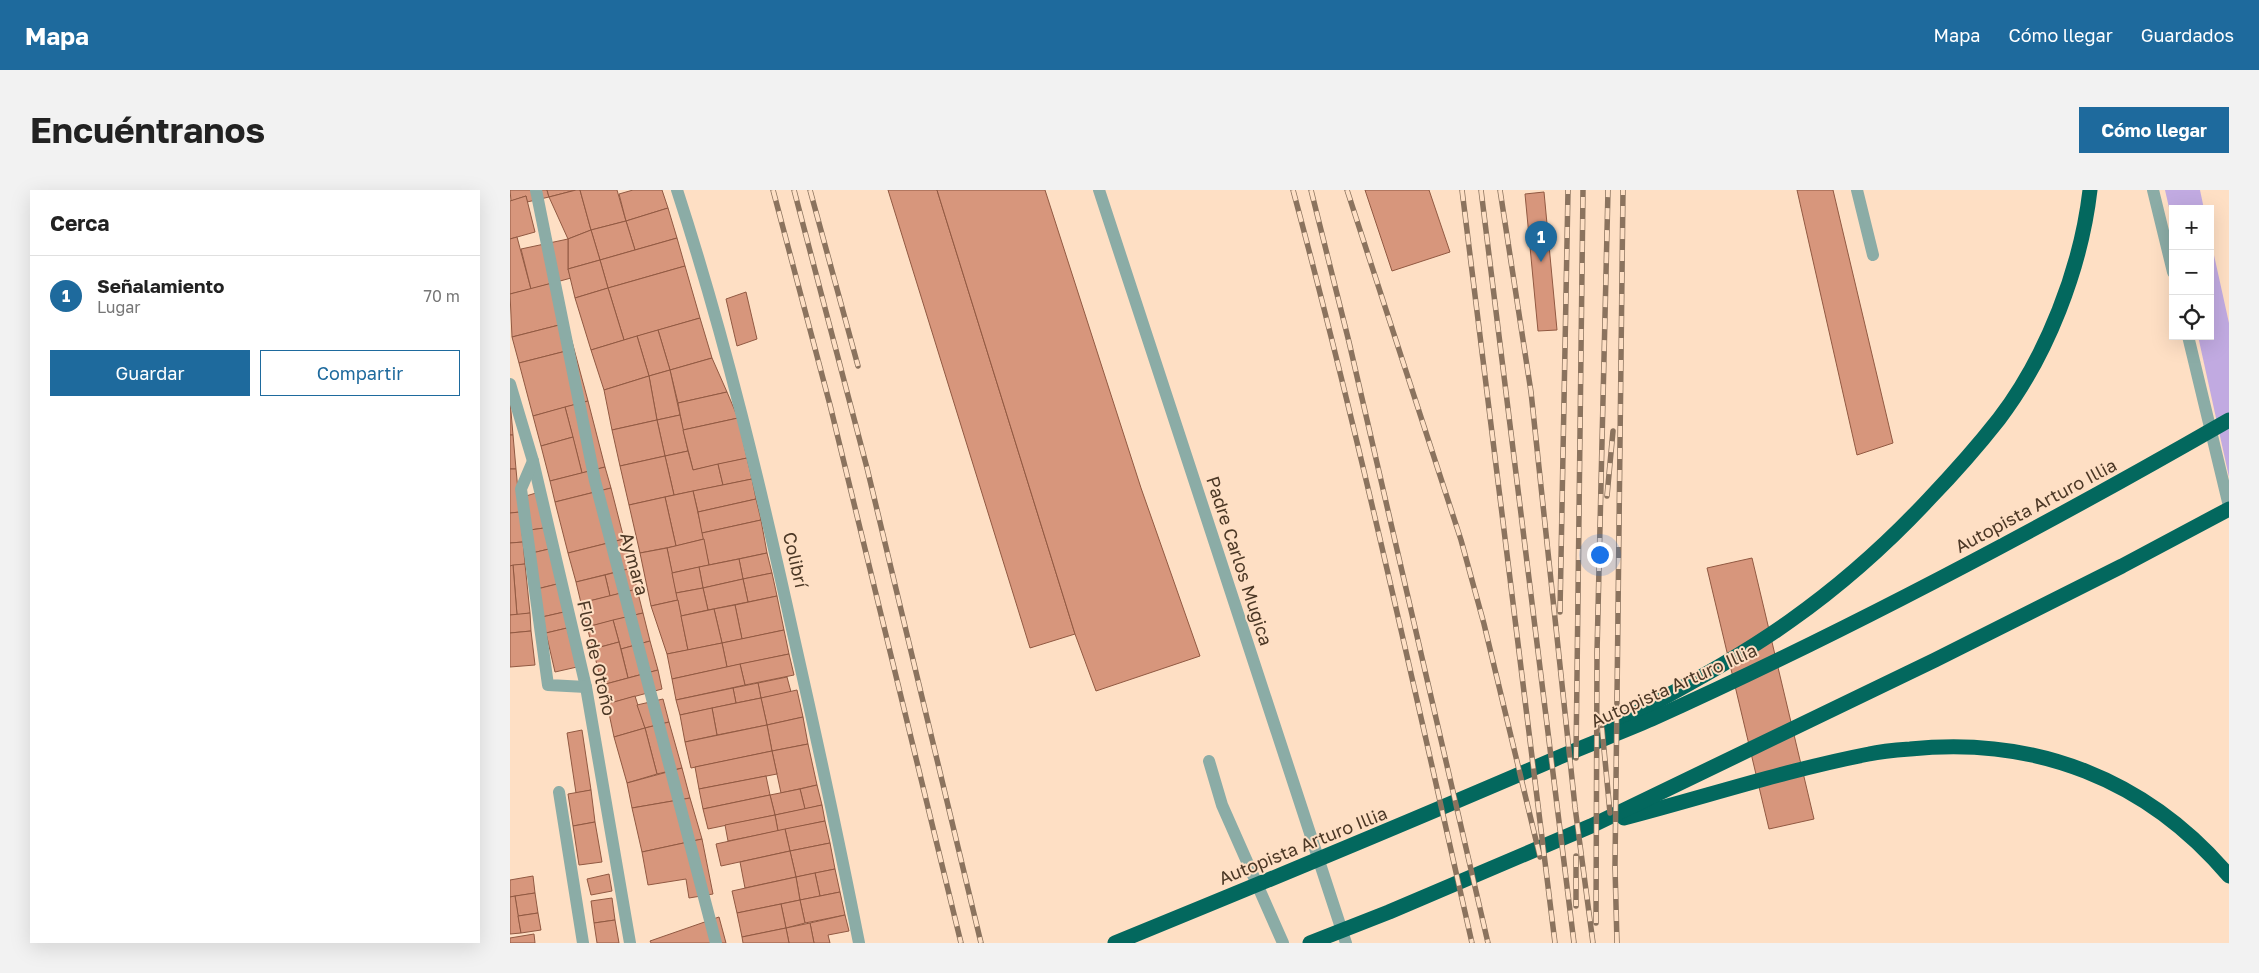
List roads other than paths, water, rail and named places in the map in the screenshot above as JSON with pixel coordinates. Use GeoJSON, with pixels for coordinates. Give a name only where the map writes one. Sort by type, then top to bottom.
{"type":"FeatureCollection","features":[{"type":"Feature","properties":{"kind":"highway"},"geometry":{"type":"LineString","coordinates":[[1558,758],[1728,660],[1789,622],[1831,592],[1898,532],[2000,418],[2037,356],[2055,320],[2076,262],[2090,190]]}},
{"type":"Feature","properties":{"kind":"highway","name":"Autopista Arturo Illia"},"geometry":{"type":"LineString","coordinates":[[1115,943],[1349,848],[1659,715],[1855,621],[2116,485],[2229,420]]}},
{"type":"Feature","properties":{"kind":"highway"},"geometry":{"type":"LineString","coordinates":[[1310,943],[1389,912],[1591,826],[1935,660],[2122,566],[2229,508]]}},
{"type":"Feature","properties":{"kind":"highway"},"geometry":{"type":"LineString","coordinates":[[1591,826],[1870,753],[1962,746],[2000,748],[2035,755],[2072,766],[2116,784],[2152,805],[2185,830],[2212,856],[2229,876]]}},
{"type":"Feature","properties":{"kind":"street","name":"Aymara"},"geometry":{"type":"LineString","coordinates":[[536,190],[595,481],[716,943]]}},
{"type":"Feature","properties":{"kind":"street","name":"Colibrí"},"geometry":{"type":"LineString","coordinates":[[677,190],[693,240],[762,490],[839,836],[859,943]]}},
{"type":"Feature","properties":{"kind":"street","name":"Padre Carlos Mugica"},"geometry":{"type":"LineString","coordinates":[[1099,190],[1346,943]]}},
{"type":"Feature","properties":{"kind":"street"},"geometry":{"type":"LineString","coordinates":[[1857,190],[1873,255]]}},
{"type":"Feature","properties":{"kind":"street"},"geometry":{"type":"LineString","coordinates":[[2153,190],[2169,256]]}},
{"type":"Feature","properties":{"kind":"street"},"geometry":{"type":"LineString","coordinates":[[2189,340],[2229,508]]}},
{"type":"Feature","properties":{"kind":"street","name":"Flor de Otoño"},"geometry":{"type":"LineString","coordinates":[[510,384],[533,461],[586,686],[630,943]]}},
{"type":"Feature","properties":{"kind":"street"},"geometry":{"type":"LineString","coordinates":[[533,461],[521,489],[548,684],[586,686]]}},
{"type":"Feature","properties":{"kind":"street"},"geometry":{"type":"LineString","coordinates":[[1210,762],[1222,806],[1283,943]]}},
{"type":"Feature","properties":{"kind":"street"},"geometry":{"type":"LineString","coordinates":[[559,792],[583,943]]}},
{"type":"Feature","properties":{"kind":"railway"},"geometry":{"type":"LineString","coordinates":[[773,190],[830,405],[961,943]]}},
{"type":"Feature","properties":{"kind":"railway"},"geometry":{"type":"LineString","coordinates":[[794,190],[867,468],[981,943]]}},
{"type":"Feature","properties":{"kind":"railway"},"geometry":{"type":"LineString","coordinates":[[810,190],[858,366]]}},
{"type":"Feature","properties":{"kind":"railway"},"geometry":{"type":"LineString","coordinates":[[1293,190],[1364,471],[1472,943]]}},
{"type":"Feature","properties":{"kind":"railway"},"geometry":{"type":"LineString","coordinates":[[1311,190],[1349,342],[1488,943]]}},
{"type":"Feature","properties":{"kind":"railway"},"geometry":{"type":"LineString","coordinates":[[1347,190],[1461,540],[1484,624],[1540,857]]}},
{"type":"Feature","properties":{"kind":"railway"},"geometry":{"type":"LineString","coordinates":[[1462,190],[1555,943]]}},
{"type":"Feature","properties":{"kind":"railway"},"geometry":{"type":"LineString","coordinates":[[1481,190],[1574,943]]}},
{"type":"Feature","properties":{"kind":"railway"},"geometry":{"type":"LineString","coordinates":[[1500,190],[1531,392],[1575,807],[1593,943]]}},
{"type":"Feature","properties":{"kind":"railway"},"geometry":{"type":"LineString","coordinates":[[1560,612],[1568,190]]}},
{"type":"Feature","properties":{"kind":"railway"},"geometry":{"type":"LineString","coordinates":[[1576,758],[1583,190]]}},
{"type":"Feature","properties":{"kind":"railway"},"geometry":{"type":"LineString","coordinates":[[1596,923],[1597,653],[1608,190]]}},
{"type":"Feature","properties":{"kind":"railway"},"geometry":{"type":"LineString","coordinates":[[1617,943],[1615,867],[1623,190]]}},
{"type":"Feature","properties":{"kind":"railway"},"geometry":{"type":"LineString","coordinates":[[1607,496],[1613,431]]}},
{"type":"Feature","properties":{"kind":"railway"},"geometry":{"type":"LineString","coordinates":[[1602,728],[1610,813]]}},
{"type":"Feature","properties":{"kind":"railway"},"geometry":{"type":"LineString","coordinates":[[1576,856],[1576,906]]}},
{"type":"Feature","properties":{"kind":"place","name":"Señalamiento"},"geometry":{"type":"Point","coordinates":[1541,262]}}]}
